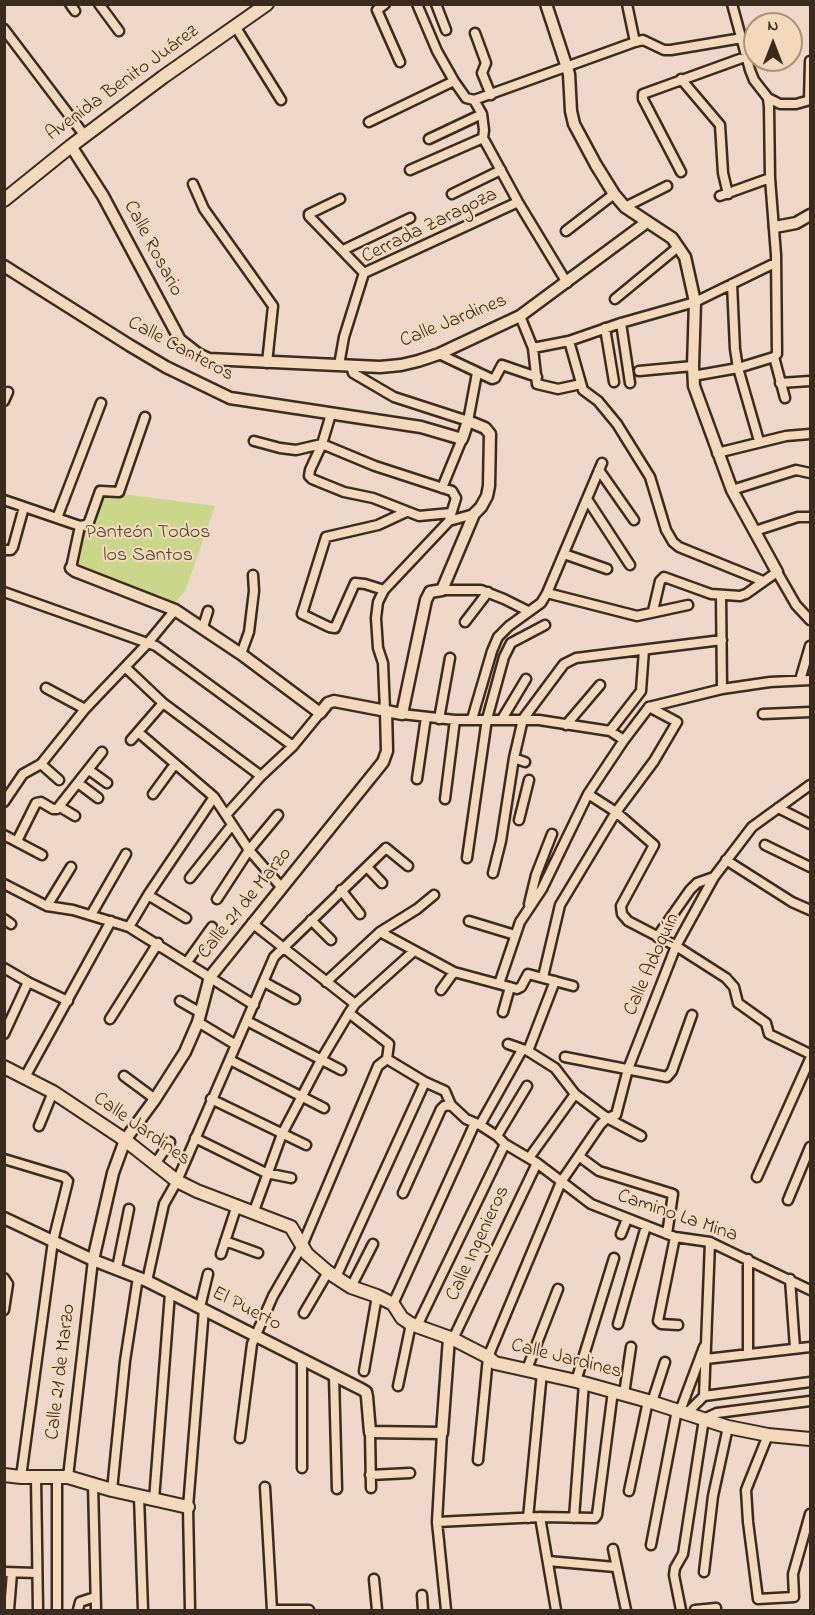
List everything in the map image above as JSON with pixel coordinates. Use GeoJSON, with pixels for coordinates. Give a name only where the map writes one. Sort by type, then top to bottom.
{"type":"FeatureCollection","features":[{"type":"Feature","properties":{"kind":"main road","name":"Avenida Benito Juárez"},"geometry":{"type":"LineString","coordinates":[[4,200],[70,146],[267,4]]}},
{"type":"Feature","properties":{"kind":"main road","name":"Calle Jardines"},"geometry":{"type":"LineString","coordinates":[[5,1067],[52,1092],[125,1140],[177,1180],[197,1191],[291,1227],[307,1254],[332,1275],[351,1287],[393,1304],[402,1318],[414,1325],[451,1339],[488,1357],[495,1363],[542,1372],[650,1401],[728,1427],[768,1435],[810,1439]]}},
{"type":"Feature","properties":{"kind":"main road"},"geometry":{"type":"LineString","coordinates":[[4,1475],[62,1477],[188,1507]]}},
{"type":"Feature","properties":{"kind":"street"},"geometry":{"type":"LineString","coordinates":[[99,4],[119,31]]}},
{"type":"Feature","properties":{"kind":"street"},"geometry":{"type":"LineString","coordinates":[[385,4],[377,10],[400,62]]}},
{"type":"Feature","properties":{"kind":"street","name":"Cerrada Zaragoza"},"geometry":{"type":"LineString","coordinates":[[345,366],[344,337],[364,273],[518,202],[483,138],[482,114],[474,100],[466,98],[454,81],[437,51],[417,4]]}},
{"type":"Feature","properties":{"kind":"street"},"geometry":{"type":"LineString","coordinates":[[436,4],[446,30]]}},
{"type":"Feature","properties":{"kind":"street"},"geometry":{"type":"LineString","coordinates":[[546,4],[569,74],[574,124],[614,194],[625,207],[663,231],[685,258],[695,302],[694,386],[717,453],[732,490],[795,605],[810,620]]}},
{"type":"Feature","properties":{"kind":"street"},"geometry":{"type":"LineString","coordinates":[[627,4],[635,42]]}},
{"type":"Feature","properties":{"kind":"street"},"geometry":{"type":"LineString","coordinates":[[732,4],[743,44]]}},
{"type":"Feature","properties":{"kind":"street"},"geometry":{"type":"LineString","coordinates":[[235,26],[281,100]]}},
{"type":"Feature","properties":{"kind":"street"},"geometry":{"type":"LineString","coordinates":[[4,29],[85,136]]}},
{"type":"Feature","properties":{"kind":"street"},"geometry":{"type":"LineString","coordinates":[[475,33],[486,63],[482,73],[491,95]]}},
{"type":"Feature","properties":{"kind":"street"},"geometry":{"type":"LineString","coordinates":[[474,100],[643,40],[664,50],[671,50],[742,38]]}},
{"type":"Feature","properties":{"kind":"street"},"geometry":{"type":"LineString","coordinates":[[681,172],[643,96],[681,79],[743,58]]}},
{"type":"Feature","properties":{"kind":"street"},"geometry":{"type":"LineString","coordinates":[[751,72],[768,98],[780,104],[796,104],[810,100],[810,61]]}},
{"type":"Feature","properties":{"kind":"street"},"geometry":{"type":"LineString","coordinates":[[681,79],[720,125],[724,195],[770,178]]}},
{"type":"Feature","properties":{"kind":"street"},"geometry":{"type":"LineString","coordinates":[[369,122],[454,81]]}},
{"type":"Feature","properties":{"kind":"street"},"geometry":{"type":"LineString","coordinates":[[639,371],[738,368],[774,357],[777,354],[775,227],[770,178],[768,98]]}},
{"type":"Feature","properties":{"kind":"street"},"geometry":{"type":"LineString","coordinates":[[429,139],[482,114]]}},
{"type":"Feature","properties":{"kind":"street"},"geometry":{"type":"LineString","coordinates":[[410,170],[483,138]]}},
{"type":"Feature","properties":{"kind":"street","name":"Calle Rosario"},"geometry":{"type":"LineString","coordinates":[[70,146],[103,196],[180,340],[198,354],[209,359]]}},
{"type":"Feature","properties":{"kind":"street"},"geometry":{"type":"LineString","coordinates":[[452,194],[501,170]]}},
{"type":"Feature","properties":{"kind":"street"},"geometry":{"type":"LineString","coordinates":[[193,184],[204,208],[273,306],[267,363]]}},
{"type":"Feature","properties":{"kind":"street"},"geometry":{"type":"LineString","coordinates":[[625,207],[667,186]]}},
{"type":"Feature","properties":{"kind":"street"},"geometry":{"type":"LineString","coordinates":[[566,231],[614,194]]}},
{"type":"Feature","properties":{"kind":"street"},"geometry":{"type":"LineString","coordinates":[[340,199],[309,216],[364,273]]}},
{"type":"Feature","properties":{"kind":"street"},"geometry":{"type":"LineString","coordinates":[[518,202],[567,283]]}},
{"type":"Feature","properties":{"kind":"street"},"geometry":{"type":"LineString","coordinates":[[775,227],[796,223],[810,215]]}},
{"type":"Feature","properties":{"kind":"street"},"geometry":{"type":"LineString","coordinates":[[343,250],[410,218]]}},
{"type":"Feature","properties":{"kind":"street","name":"Calle Jardines"},"geometry":{"type":"LineString","coordinates":[[209,359],[345,366],[401,365],[439,354],[520,316],[647,222]]}},
{"type":"Feature","properties":{"kind":"street"},"geometry":{"type":"LineString","coordinates":[[615,299],[678,247]]}},
{"type":"Feature","properties":{"kind":"street"},"geometry":{"type":"LineString","coordinates":[[532,348],[569,341],[621,322],[695,302],[775,263]]}},
{"type":"Feature","properties":{"kind":"street","name":"Calle Canteros"},"geometry":{"type":"LineString","coordinates":[[4,266],[129,345],[212,391],[230,398],[420,427],[462,439]]}},
{"type":"Feature","properties":{"kind":"street"},"geometry":{"type":"LineString","coordinates":[[732,284],[738,368],[759,441]]}},
{"type":"Feature","properties":{"kind":"street"},"geometry":{"type":"LineString","coordinates":[[520,316],[532,348],[537,384],[556,389],[581,384]]}},
{"type":"Feature","properties":{"kind":"street"},"geometry":{"type":"LineString","coordinates":[[621,322],[630,383]]}},
{"type":"Feature","properties":{"kind":"street"},"geometry":{"type":"LineString","coordinates":[[605,328],[614,382]]}},
{"type":"Feature","properties":{"kind":"street"},"geometry":{"type":"LineString","coordinates":[[569,341],[583,390],[598,401],[617,424],[650,477],[669,537],[679,547],[763,581]]}},
{"type":"Feature","properties":{"kind":"street"},"geometry":{"type":"LineString","coordinates":[[439,354],[477,373],[495,379],[500,366],[503,365],[537,377]]}},
{"type":"Feature","properties":{"kind":"street"},"geometry":{"type":"LineString","coordinates":[[774,357],[785,398]]}},
{"type":"Feature","properties":{"kind":"street"},"geometry":{"type":"LineString","coordinates":[[345,366],[394,397],[468,421],[487,429],[490,434],[489,486],[481,507],[474,514],[442,590]]}},
{"type":"Feature","properties":{"kind":"street"},"geometry":{"type":"LineString","coordinates":[[442,488],[468,421],[477,373]]}},
{"type":"Feature","properties":{"kind":"street"},"geometry":{"type":"LineString","coordinates":[[780,383],[810,381]]}},
{"type":"Feature","properties":{"kind":"street"},"geometry":{"type":"LineString","coordinates":[[4,401],[8,392]]}},
{"type":"Feature","properties":{"kind":"street"},"geometry":{"type":"LineString","coordinates":[[57,518],[101,403]]}},
{"type":"Feature","properties":{"kind":"street"},"geometry":{"type":"LineString","coordinates":[[331,414],[322,444],[311,465],[309,476],[312,479],[344,492],[374,498],[424,517],[474,514]]}},
{"type":"Feature","properties":{"kind":"street"},"geometry":{"type":"LineString","coordinates":[[4,500],[80,526],[86,525],[100,492],[119,492],[145,417]]}},
{"type":"Feature","properties":{"kind":"street"},"geometry":{"type":"LineString","coordinates":[[717,453],[793,434],[810,434]]}},
{"type":"Feature","properties":{"kind":"street"},"geometry":{"type":"LineString","coordinates":[[254,441],[296,450],[322,444],[375,466],[442,488],[455,494],[450,517]]}},
{"type":"Feature","properties":{"kind":"street"},"geometry":{"type":"LineString","coordinates":[[472,719],[498,637],[528,611],[538,607],[548,593],[601,467],[634,520]]}},
{"type":"Feature","properties":{"kind":"street"},"geometry":{"type":"LineString","coordinates":[[732,490],[796,470],[810,473]]}},
{"type":"Feature","properties":{"kind":"street"},"geometry":{"type":"LineString","coordinates":[[587,499],[630,566]]}},
{"type":"Feature","properties":{"kind":"street"},"geometry":{"type":"LineString","coordinates":[[8,550],[24,507]]}},
{"type":"Feature","properties":{"kind":"street"},"geometry":{"type":"LineString","coordinates":[[384,590],[355,583],[335,628],[307,618],[301,612],[326,537],[378,525],[406,512]]}},
{"type":"Feature","properties":{"kind":"street","name":"Calle 21 de Marzo"},"geometry":{"type":"LineString","coordinates":[[57,1611],[56,1580],[62,1477],[93,1260],[113,1173],[125,1140],[155,1100],[185,1052],[199,1017],[210,977],[383,762],[387,751],[386,712],[383,663],[378,648],[376,618],[378,602],[384,590],[450,517]]}},
{"type":"Feature","properties":{"kind":"street"},"geometry":{"type":"LineString","coordinates":[[754,531],[798,517],[810,517]]}},
{"type":"Feature","properties":{"kind":"street"},"geometry":{"type":"LineString","coordinates":[[80,526],[71,568],[75,572],[175,610],[241,654],[320,713]]}},
{"type":"Feature","properties":{"kind":"street"},"geometry":{"type":"LineString","coordinates":[[564,554],[607,569]]}},
{"type":"Feature","properties":{"kind":"street"},"geometry":{"type":"LineString","coordinates":[[652,611],[660,580],[664,577],[702,591],[721,595],[746,594],[777,572]]}},
{"type":"Feature","properties":{"kind":"street"},"geometry":{"type":"LineString","coordinates":[[241,654],[249,632],[254,591],[253,575]]}},
{"type":"Feature","properties":{"kind":"street"},"geometry":{"type":"LineString","coordinates":[[402,714],[426,600],[430,592],[442,590],[488,592],[528,611]]}},
{"type":"Feature","properties":{"kind":"street"},"geometry":{"type":"LineString","coordinates":[[4,592],[156,646],[293,746]]}},
{"type":"Feature","properties":{"kind":"street"},"geometry":{"type":"LineString","coordinates":[[465,622],[488,592]]}},
{"type":"Feature","properties":{"kind":"street"},"geometry":{"type":"LineString","coordinates":[[548,593],[637,616],[688,605]]}},
{"type":"Feature","properties":{"kind":"street"},"geometry":{"type":"LineString","coordinates":[[721,595],[722,689]]}},
{"type":"Feature","properties":{"kind":"street"},"geometry":{"type":"LineString","coordinates":[[4,802],[23,774],[41,764],[86,709],[147,644],[175,610]]}},
{"type":"Feature","properties":{"kind":"street"},"geometry":{"type":"LineString","coordinates":[[202,627],[208,611]]}},
{"type":"Feature","properties":{"kind":"street"},"geometry":{"type":"LineString","coordinates":[[467,858],[488,719],[504,657],[512,643],[545,625]]}},
{"type":"Feature","properties":{"kind":"street"},"geometry":{"type":"LineString","coordinates":[[493,873],[523,719],[564,664],[569,660],[722,640]]}},
{"type":"Feature","properties":{"kind":"street"},"geometry":{"type":"LineString","coordinates":[[800,680],[810,646]]}},
{"type":"Feature","properties":{"kind":"street"},"geometry":{"type":"LineString","coordinates":[[610,731],[641,691],[644,650]]}},
{"type":"Feature","properties":{"kind":"street"},"geometry":{"type":"LineString","coordinates":[[439,719],[450,658]]}},
{"type":"Feature","properties":{"kind":"street"},"geometry":{"type":"LineString","coordinates":[[125,667],[163,703],[261,776]]}},
{"type":"Feature","properties":{"kind":"street"},"geometry":{"type":"LineString","coordinates":[[502,719],[526,679]]}},
{"type":"Feature","properties":{"kind":"street"},"geometry":{"type":"LineString","coordinates":[[499,984],[514,935],[528,907],[542,889],[588,794],[649,707],[722,689],[810,680]]}},
{"type":"Feature","properties":{"kind":"street"},"geometry":{"type":"LineString","coordinates":[[566,725],[600,685]]}},
{"type":"Feature","properties":{"kind":"street"},"geometry":{"type":"LineString","coordinates":[[46,688],[86,709]]}},
{"type":"Feature","properties":{"kind":"street"},"geometry":{"type":"LineString","coordinates":[[226,815],[261,776],[293,746],[330,702],[439,719],[523,719],[610,731],[624,740]]}},
{"type":"Feature","properties":{"kind":"street"},"geometry":{"type":"LineString","coordinates":[[131,740],[163,703]]}},
{"type":"Feature","properties":{"kind":"street"},"geometry":{"type":"LineString","coordinates":[[543,977],[560,905],[616,812],[654,761],[678,722],[649,707]]}},
{"type":"Feature","properties":{"kind":"street"},"geometry":{"type":"LineString","coordinates":[[763,714],[810,712]]}},
{"type":"Feature","properties":{"kind":"street"},"geometry":{"type":"LineString","coordinates":[[417,778],[426,717]]}},
{"type":"Feature","properties":{"kind":"street"},"geometry":{"type":"LineString","coordinates":[[445,799],[455,720]]}},
{"type":"Feature","properties":{"kind":"street"},"geometry":{"type":"LineString","coordinates":[[138,732],[214,797],[249,850],[282,888]]}},
{"type":"Feature","properties":{"kind":"street"},"geometry":{"type":"LineString","coordinates":[[17,841],[36,803],[41,802],[52,809],[60,807],[102,752]]}},
{"type":"Feature","properties":{"kind":"street"},"geometry":{"type":"LineString","coordinates":[[514,758],[525,762]]}},
{"type":"Feature","properties":{"kind":"street"},"geometry":{"type":"LineString","coordinates":[[41,764],[59,780]]}},
{"type":"Feature","properties":{"kind":"street"},"geometry":{"type":"LineString","coordinates":[[153,794],[175,764]]}},
{"type":"Feature","properties":{"kind":"street"},"geometry":{"type":"LineString","coordinates":[[89,770],[107,783]]}},
{"type":"Feature","properties":{"kind":"street"},"geometry":{"type":"LineString","coordinates":[[519,820],[529,780]]}},
{"type":"Feature","properties":{"kind":"street"},"geometry":{"type":"LineString","coordinates":[[4,782],[14,785]]}},
{"type":"Feature","properties":{"kind":"street"},"geometry":{"type":"LineString","coordinates":[[78,783],[98,798]]}},
{"type":"Feature","properties":{"kind":"street","name":"Calle Adoquín"},"geometry":{"type":"LineString","coordinates":[[478,1460],[488,1357],[561,1182],[607,1118],[616,1115],[628,1069],[676,946],[714,877],[752,827],[810,785]]}},
{"type":"Feature","properties":{"kind":"street"},"geometry":{"type":"LineString","coordinates":[[508,794],[524,800]]}},
{"type":"Feature","properties":{"kind":"street"},"geometry":{"type":"LineString","coordinates":[[588,794],[616,812],[654,845],[621,906],[622,914],[628,921],[676,946],[726,978],[734,987],[738,1003],[766,1023],[770,1034],[810,1054]]}},
{"type":"Feature","properties":{"kind":"street"},"geometry":{"type":"LineString","coordinates":[[129,927],[214,797]]}},
{"type":"Feature","properties":{"kind":"street"},"geometry":{"type":"LineString","coordinates":[[60,807],[75,816]]}},
{"type":"Feature","properties":{"kind":"street"},"geometry":{"type":"LineString","coordinates":[[778,808],[810,824]]}},
{"type":"Feature","properties":{"kind":"street"},"geometry":{"type":"LineString","coordinates":[[217,899],[249,850],[278,815]]}},
{"type":"Feature","properties":{"kind":"street"},"geometry":{"type":"LineString","coordinates":[[190,878],[232,825]]}},
{"type":"Feature","properties":{"kind":"street"},"geometry":{"type":"LineString","coordinates":[[528,907],[536,875],[552,834]]}},
{"type":"Feature","properties":{"kind":"street"},"geometry":{"type":"LineString","coordinates":[[4,835],[42,855]]}},
{"type":"Feature","properties":{"kind":"street"},"geometry":{"type":"LineString","coordinates":[[765,845],[810,867]]}},
{"type":"Feature","properties":{"kind":"street"},"geometry":{"type":"LineString","coordinates":[[112,1490],[125,1361],[142,1279],[164,1204],[177,1180],[274,957],[386,848],[408,866]]}},
{"type":"Feature","properties":{"kind":"street"},"geometry":{"type":"LineString","coordinates":[[91,915],[126,854]]}},
{"type":"Feature","properties":{"kind":"street"},"geometry":{"type":"LineString","coordinates":[[726,860],[792,902],[810,910]]}},
{"type":"Feature","properties":{"kind":"street"},"geometry":{"type":"LineString","coordinates":[[47,906],[71,867]]}},
{"type":"Feature","properties":{"kind":"street"},"geometry":{"type":"LineString","coordinates":[[367,867],[382,883]]}},
{"type":"Feature","properties":{"kind":"street"},"geometry":{"type":"LineString","coordinates":[[657,937],[690,890],[697,883],[714,877]]}},
{"type":"Feature","properties":{"kind":"street"},"geometry":{"type":"LineString","coordinates":[[4,884],[47,906],[73,909],[129,927],[254,1005]]}},
{"type":"Feature","properties":{"kind":"street"},"geometry":{"type":"LineString","coordinates":[[341,890],[360,914]]}},
{"type":"Feature","properties":{"kind":"street"},"geometry":{"type":"LineString","coordinates":[[148,895],[186,918]]}},
{"type":"Feature","properties":{"kind":"street"},"geometry":{"type":"LineString","coordinates":[[326,982],[380,932],[417,909],[434,895]]}},
{"type":"Feature","properties":{"kind":"street"},"geometry":{"type":"LineString","coordinates":[[311,920],[331,940]]}},
{"type":"Feature","properties":{"kind":"street"},"geometry":{"type":"LineString","coordinates":[[25,1077],[111,921]]}},
{"type":"Feature","properties":{"kind":"street"},"geometry":{"type":"LineString","coordinates":[[469,921],[514,935]]}},
{"type":"Feature","properties":{"kind":"street"},"geometry":{"type":"LineString","coordinates":[[252,922],[355,1004]]}},
{"type":"Feature","properties":{"kind":"street"},"geometry":{"type":"LineString","coordinates":[[187,962],[212,927]]}},
{"type":"Feature","properties":{"kind":"street"},"geometry":{"type":"LineString","coordinates":[[380,932],[454,972],[520,989],[528,974],[573,986]]}},
{"type":"Feature","properties":{"kind":"street"},"geometry":{"type":"LineString","coordinates":[[110,1019],[158,944]]}},
{"type":"Feature","properties":{"kind":"street"},"geometry":{"type":"LineString","coordinates":[[254,1211],[282,1134],[349,1013],[355,1004],[414,951]]}},
{"type":"Feature","properties":{"kind":"street"},"geometry":{"type":"LineString","coordinates":[[4,968],[68,1002]]}},
{"type":"Feature","properties":{"kind":"street"},"geometry":{"type":"LineString","coordinates":[[441,990],[454,972]]}},
{"type":"Feature","properties":{"kind":"street"},"geometry":{"type":"LineString","coordinates":[[393,1304],[477,1124],[525,1051],[555,981]]}},
{"type":"Feature","properties":{"kind":"street"},"geometry":{"type":"LineString","coordinates":[[4,1034],[28,982]]}},
{"type":"Feature","properties":{"kind":"street"},"geometry":{"type":"LineString","coordinates":[[264,982],[295,999]]}},
{"type":"Feature","properties":{"kind":"street"},"geometry":{"type":"LineString","coordinates":[[503,1012],[510,987]]}},
{"type":"Feature","properties":{"kind":"street"},"geometry":{"type":"LineString","coordinates":[[180,1002],[236,1045]]}},
{"type":"Feature","properties":{"kind":"street"},"geometry":{"type":"LineString","coordinates":[[240,1438],[252,1344],[273,1296],[303,1246],[378,1066],[387,1059],[388,1044],[349,1013]]}},
{"type":"Feature","properties":{"kind":"street"},"geometry":{"type":"LineString","coordinates":[[565,1057],[667,1077],[672,1071],[692,1016]]}},
{"type":"Feature","properties":{"kind":"street"},"geometry":{"type":"LineString","coordinates":[[247,1021],[341,1070]]}},
{"type":"Feature","properties":{"kind":"street"},"geometry":{"type":"LineString","coordinates":[[508,1044],[555,1068],[575,1094],[607,1118],[641,1136]]}},
{"type":"Feature","properties":{"kind":"street","name":"Camino La Mina"},"geometry":{"type":"LineString","coordinates":[[387,1059],[445,1091],[451,1105],[466,1119],[497,1136],[591,1204],[671,1235],[710,1242],[810,1290]]}},
{"type":"Feature","properties":{"kind":"street"},"geometry":{"type":"LineString","coordinates":[[757,1177],[810,1059]]}},
{"type":"Feature","properties":{"kind":"street"},"geometry":{"type":"LineString","coordinates":[[230,1060],[324,1108]]}},
{"type":"Feature","properties":{"kind":"street"},"geometry":{"type":"LineString","coordinates":[[124,1076],[155,1100]]}},
{"type":"Feature","properties":{"kind":"street"},"geometry":{"type":"LineString","coordinates":[[304,1313],[332,1275],[425,1082]]}},
{"type":"Feature","properties":{"kind":"street"},"geometry":{"type":"LineString","coordinates":[[497,1136],[527,1086]]}},
{"type":"Feature","properties":{"kind":"street"},"geometry":{"type":"LineString","coordinates":[[39,1126],[52,1092]]}},
{"type":"Feature","properties":{"kind":"street","name":"Calle Ingenieros"},"geometry":{"type":"LineString","coordinates":[[446,1611],[437,1522],[442,1433],[451,1339],[533,1161],[575,1094]]}},
{"type":"Feature","properties":{"kind":"street"},"geometry":{"type":"LineString","coordinates":[[212,1099],[306,1144]]}},
{"type":"Feature","properties":{"kind":"street"},"geometry":{"type":"LineString","coordinates":[[403,1193],[441,1109],[451,1105]]}},
{"type":"Feature","properties":{"kind":"street"},"geometry":{"type":"LineString","coordinates":[[195,1138],[267,1173],[291,1178]]}},
{"type":"Feature","properties":{"kind":"street"},"geometry":{"type":"LineString","coordinates":[[155,1164],[170,1142]]}},
{"type":"Feature","properties":{"kind":"street"},"geometry":{"type":"LineString","coordinates":[[398,1386],[414,1325],[505,1144]]}},
{"type":"Feature","properties":{"kind":"street"},"geometry":{"type":"LineString","coordinates":[[788,1200],[810,1147]]}},
{"type":"Feature","properties":{"kind":"street"},"geometry":{"type":"LineString","coordinates":[[580,1157],[599,1171],[673,1194],[671,1235],[658,1323],[678,1325]]}},
{"type":"Feature","properties":{"kind":"street"},"geometry":{"type":"LineString","coordinates":[[4,1159],[67,1179],[53,1241],[21,1477]]}},
{"type":"Feature","properties":{"kind":"street"},"geometry":{"type":"LineString","coordinates":[[221,1254],[237,1205]]}},
{"type":"Feature","properties":{"kind":"street"},"geometry":{"type":"LineString","coordinates":[[117,1268],[129,1209]]}},
{"type":"Feature","properties":{"kind":"street","name":"El Puerto"},"geometry":{"type":"LineString","coordinates":[[4,1218],[93,1260],[142,1279],[366,1392],[370,1432]]}},
{"type":"Feature","properties":{"kind":"street"},"geometry":{"type":"LineString","coordinates":[[621,1234],[627,1219]]}},
{"type":"Feature","properties":{"kind":"street"},"geometry":{"type":"LineString","coordinates":[[618,1324],[645,1226]]}},
{"type":"Feature","properties":{"kind":"street"},"geometry":{"type":"LineString","coordinates":[[225,1241],[258,1253]]}},
{"type":"Feature","properties":{"kind":"street"},"geometry":{"type":"LineString","coordinates":[[704,1396],[710,1242]]}},
{"type":"Feature","properties":{"kind":"street"},"geometry":{"type":"LineString","coordinates":[[351,1287],[374,1244]]}},
{"type":"Feature","properties":{"kind":"street"},"geometry":{"type":"LineString","coordinates":[[574,1518],[580,1382],[614,1258]]}},
{"type":"Feature","properties":{"kind":"street"},"geometry":{"type":"LineString","coordinates":[[748,1259],[748,1353]]}},
{"type":"Feature","properties":{"kind":"street"},"geometry":{"type":"LineString","coordinates":[[190,1611],[188,1507],[202,1308],[208,1274]]}},
{"type":"Feature","properties":{"kind":"street"},"geometry":{"type":"LineString","coordinates":[[4,1310],[6,1279]]}},
{"type":"Feature","properties":{"kind":"street"},"geometry":{"type":"LineString","coordinates":[[790,1279],[795,1348]]}},
{"type":"Feature","properties":{"kind":"street"},"geometry":{"type":"LineString","coordinates":[[527,1369],[558,1288]]}},
{"type":"Feature","properties":{"kind":"street"},"geometry":{"type":"LineString","coordinates":[[154,1500],[170,1293]]}},
{"type":"Feature","properties":{"kind":"street"},"geometry":{"type":"LineString","coordinates":[[364,1371],[377,1296]]}},
{"type":"Feature","properties":{"kind":"street"},"geometry":{"type":"LineString","coordinates":[[651,1545],[681,1411],[706,1341]]}},
{"type":"Feature","properties":{"kind":"street"},"geometry":{"type":"LineString","coordinates":[[437,1522],[540,1517],[595,1518],[618,1393],[632,1347]]}},
{"type":"Feature","properties":{"kind":"street"},"geometry":{"type":"LineString","coordinates":[[706,1359],[810,1347]]}},
{"type":"Feature","properties":{"kind":"street"},"geometry":{"type":"LineString","coordinates":[[302,1359],[302,1468]]}},
{"type":"Feature","properties":{"kind":"street"},"geometry":{"type":"LineString","coordinates":[[629,1491],[650,1401],[665,1362]]}},
{"type":"Feature","properties":{"kind":"street"},"geometry":{"type":"LineString","coordinates":[[528,1518],[542,1372]]}},
{"type":"Feature","properties":{"kind":"street"},"geometry":{"type":"LineString","coordinates":[[334,1376],[338,1489]]}},
{"type":"Feature","properties":{"kind":"street"},"geometry":{"type":"LineString","coordinates":[[681,1411],[704,1396],[810,1382]]}},
{"type":"Feature","properties":{"kind":"street"},"geometry":{"type":"LineString","coordinates":[[681,1611],[674,1575],[675,1568],[683,1554],[704,1419],[717,1413],[810,1401]]}},
{"type":"Feature","properties":{"kind":"street"},"geometry":{"type":"LineString","coordinates":[[704,1572],[713,1496],[728,1427]]}},
{"type":"Feature","properties":{"kind":"street"},"geometry":{"type":"LineString","coordinates":[[371,1488],[370,1432],[442,1433]]}},
{"type":"Feature","properties":{"kind":"street"},"geometry":{"type":"LineString","coordinates":[[768,1435],[746,1490],[758,1599],[794,1597],[793,1574],[810,1514]]}},
{"type":"Feature","properties":{"kind":"street"},"geometry":{"type":"LineString","coordinates":[[370,1475],[410,1473]]}},
{"type":"Feature","properties":{"kind":"street"},"geometry":{"type":"LineString","coordinates":[[36,1477],[38,1611]]}},
{"type":"Feature","properties":{"kind":"street"},"geometry":{"type":"LineString","coordinates":[[93,1483],[96,1611]]}},
{"type":"Feature","properties":{"kind":"street"},"geometry":{"type":"LineString","coordinates":[[265,1487],[272,1610],[309,1610],[309,1600]]}},
{"type":"Feature","properties":{"kind":"street"},"geometry":{"type":"LineString","coordinates":[[139,1496],[142,1611]]}},
{"type":"Feature","properties":{"kind":"street"},"geometry":{"type":"LineString","coordinates":[[540,1517],[556,1611]]}},
{"type":"Feature","properties":{"kind":"street"},"geometry":{"type":"LineString","coordinates":[[612,1549],[626,1611]]}},
{"type":"Feature","properties":{"kind":"street"},"geometry":{"type":"LineString","coordinates":[[548,1561],[615,1567]]}},
{"type":"Feature","properties":{"kind":"street"},"geometry":{"type":"LineString","coordinates":[[9,1611],[8,1573],[36,1573]]}},
{"type":"Feature","properties":{"kind":"street"},"geometry":{"type":"LineString","coordinates":[[374,1579],[377,1611]]}},
{"type":"Feature","properties":{"kind":"street"},"geometry":{"type":"LineString","coordinates":[[422,1595],[423,1611]]}},
{"type":"Feature","properties":{"kind":"street"},"geometry":{"type":"LineString","coordinates":[[78,1611],[80,1602],[95,1597]]}},
{"type":"Feature","properties":{"kind":"street"},"geometry":{"type":"LineString","coordinates":[[695,1611],[716,1608]]}},
{"type":"Feature","properties":{"kind":"green space","name":"Panteón Todos los Santos"},"geometry":{"type":"Polygon","coordinates":[[[99,491],[215,506],[185,591],[171,607],[71,565],[80,526],[99,491]]]}}]}
